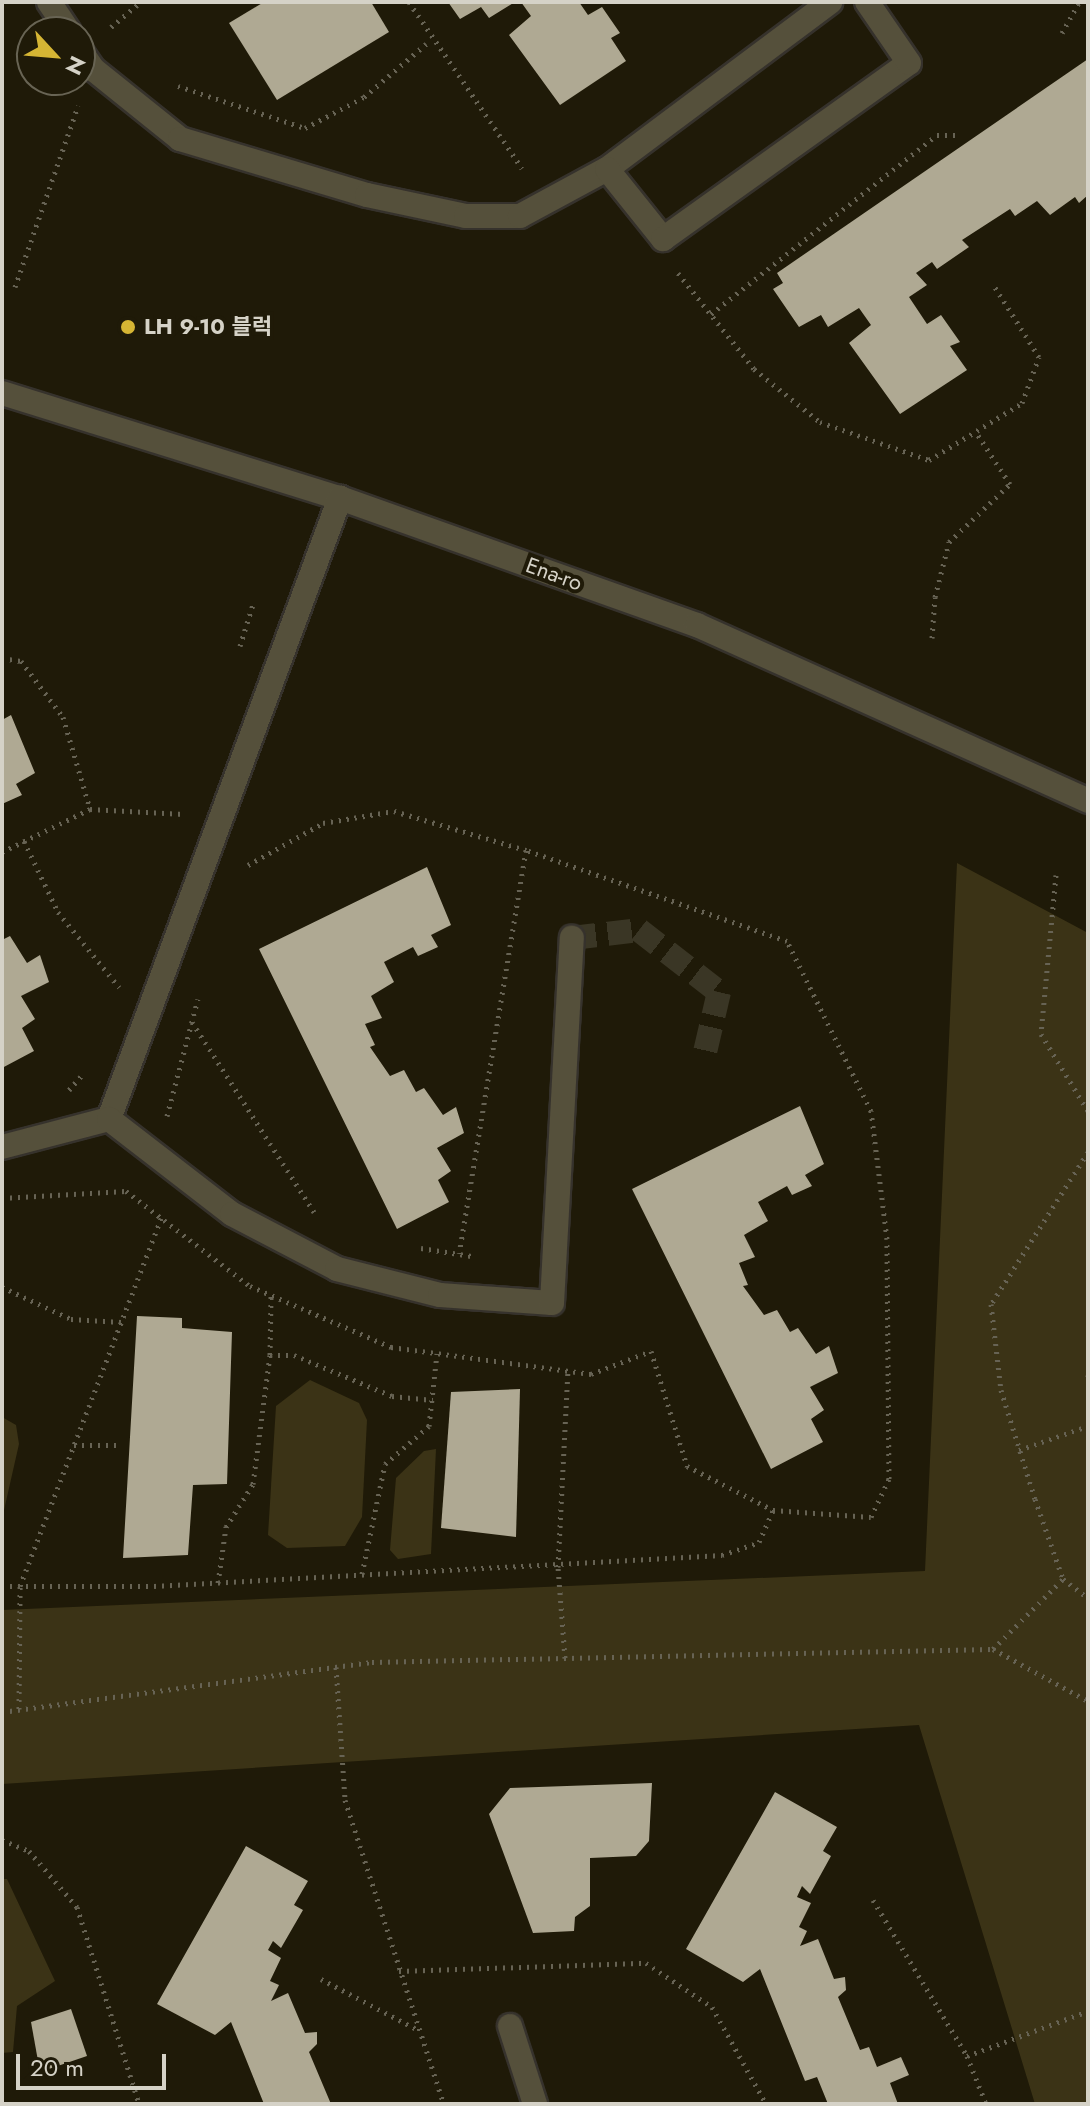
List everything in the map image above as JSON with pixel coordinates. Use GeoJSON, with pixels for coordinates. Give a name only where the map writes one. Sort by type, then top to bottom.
{"type":"FeatureCollection","features":[{"type":"Feature","properties":{"kind":"street"},"geometry":{"type":"LineString","coordinates":[[96,68],[180,139],[367,195],[466,216],[520,216],[607,169],[830,2]]}},
{"type":"Feature","properties":{"kind":"street"},"geometry":{"type":"LineString","coordinates":[[607,169],[663,239],[909,63],[867,2]]}},
{"type":"Feature","properties":{"kind":"street","name":"Ena-ro"},"geometry":{"type":"LineString","coordinates":[[2,393],[340,498],[697,625],[1088,801]]}},
{"type":"Feature","properties":{"kind":"street"},"geometry":{"type":"LineString","coordinates":[[109,1119],[340,498]]}},
{"type":"Feature","properties":{"kind":"street"},"geometry":{"type":"LineString","coordinates":[[109,1119],[232,1214],[337,1269],[440,1295],[552,1303],[572,938]]}},
{"type":"Feature","properties":{"kind":"street"},"geometry":{"type":"LineString","coordinates":[[2,1147],[109,1119]]}},
{"type":"Feature","properties":{"kind":"street"},"geometry":{"type":"LineString","coordinates":[[510,2026],[535,2104]]}},
{"type":"Feature","properties":{"kind":"path"},"geometry":{"type":"LineString","coordinates":[[96,46],[109,28],[141,2]]}},
{"type":"Feature","properties":{"kind":"path"},"geometry":{"type":"LineString","coordinates":[[409,2],[522,168]]}},
{"type":"Feature","properties":{"kind":"path"},"geometry":{"type":"LineString","coordinates":[[1062,33],[1079,2]]}},
{"type":"Feature","properties":{"kind":"path"},"geometry":{"type":"LineString","coordinates":[[101,15],[116,41]]}},
{"type":"Feature","properties":{"kind":"path"},"geometry":{"type":"LineString","coordinates":[[169,82],[305,128],[364,97],[426,44]]}},
{"type":"Feature","properties":{"kind":"path"},"geometry":{"type":"LineString","coordinates":[[15,287],[74,96]]}},
{"type":"Feature","properties":{"kind":"path"},"geometry":{"type":"LineString","coordinates":[[711,314],[937,135],[959,135]]}},
{"type":"Feature","properties":{"kind":"path"},"geometry":{"type":"LineString","coordinates":[[672,265],[754,369],[820,422],[929,460],[1022,403],[1039,357],[993,284]]}},
{"type":"Feature","properties":{"kind":"path"},"geometry":{"type":"LineString","coordinates":[[932,638],[935,597],[949,542],[1010,484],[976,432]]}},
{"type":"Feature","properties":{"kind":"path"},"geometry":{"type":"LineString","coordinates":[[2,658],[21,661],[63,717],[90,809]]}},
{"type":"Feature","properties":{"kind":"path"},"geometry":{"type":"LineString","coordinates":[[2,852],[90,809],[189,814]]}},
{"type":"Feature","properties":{"kind":"path"},"geometry":{"type":"LineString","coordinates":[[2,1198],[126,1191],[250,1286],[391,1347],[591,1374],[651,1351],[687,1466],[773,1510],[871,1517],[889,1479],[887,1239],[871,1111],[787,941],[526,850],[394,811],[323,823],[249,862],[244,876]]}},
{"type":"Feature","properties":{"kind":"path"},"geometry":{"type":"LineString","coordinates":[[24,841],[58,912],[126,996]]}},
{"type":"Feature","properties":{"kind":"path"},"geometry":{"type":"LineString","coordinates":[[459,1253],[526,850]]}},
{"type":"Feature","properties":{"kind":"path"},"geometry":{"type":"LineString","coordinates":[[1056,875],[1041,1034],[1088,1111]]}},
{"type":"Feature","properties":{"kind":"path"},"geometry":{"type":"LineString","coordinates":[[166,1122],[202,988]]}},
{"type":"Feature","properties":{"kind":"path"},"geometry":{"type":"LineString","coordinates":[[192,1022],[320,1221]]}},
{"type":"Feature","properties":{"kind":"path"},"geometry":{"type":"LineString","coordinates":[[1088,1152],[991,1304],[1001,1390],[1019,1450],[1063,1579],[1088,1598]]}},
{"type":"Feature","properties":{"kind":"path"},"geometry":{"type":"LineString","coordinates":[[19,1709],[20,1586],[161,1218]]}},
{"type":"Feature","properties":{"kind":"path"},"geometry":{"type":"LineString","coordinates":[[415,1247],[485,1259]]}},
{"type":"Feature","properties":{"kind":"path"},"geometry":{"type":"LineString","coordinates":[[2,1287],[71,1319],[121,1322]]}},
{"type":"Feature","properties":{"kind":"path"},"geometry":{"type":"LineString","coordinates":[[218,1583],[226,1527],[253,1484],[270,1355],[271,1295]]}},
{"type":"Feature","properties":{"kind":"path"},"geometry":{"type":"LineString","coordinates":[[362,1574],[385,1464],[429,1426],[437,1353]]}},
{"type":"Feature","properties":{"kind":"path"},"geometry":{"type":"LineString","coordinates":[[270,1355],[294,1355],[392,1396],[433,1400]]}},
{"type":"Feature","properties":{"kind":"path"},"geometry":{"type":"LineString","coordinates":[[565,1658],[558,1567],[568,1371]]}},
{"type":"Feature","properties":{"kind":"path"},"geometry":{"type":"LineString","coordinates":[[1019,1450],[1088,1426]]}},
{"type":"Feature","properties":{"kind":"path"},"geometry":{"type":"LineString","coordinates":[[74,1445],[116,1445]]}},
{"type":"Feature","properties":{"kind":"path"},"geometry":{"type":"LineString","coordinates":[[2,1586],[218,1583],[558,1567],[722,1555],[759,1542],[773,1510]]}},
{"type":"Feature","properties":{"kind":"path"},"geometry":{"type":"LineString","coordinates":[[993,1649],[1063,1579]]}},
{"type":"Feature","properties":{"kind":"path"},"geometry":{"type":"LineString","coordinates":[[2,1712],[336,1667],[565,1658],[993,1649],[1088,1701]]}},
{"type":"Feature","properties":{"kind":"path"},"geometry":{"type":"LineString","coordinates":[[336,1667],[345,1800],[444,2104]]}},
{"type":"Feature","properties":{"kind":"path"},"geometry":{"type":"LineString","coordinates":[[2,1840],[29,1851],[77,1907],[139,2104]]}},
{"type":"Feature","properties":{"kind":"path"},"geometry":{"type":"LineString","coordinates":[[873,1900],[967,2056],[986,2104]]}},
{"type":"Feature","properties":{"kind":"path"},"geometry":{"type":"LineString","coordinates":[[399,1971],[646,1963],[712,2007],[766,2104]]}},
{"type":"Feature","properties":{"kind":"path"},"geometry":{"type":"LineString","coordinates":[[321,1979],[418,2030]]}},
{"type":"Feature","properties":{"kind":"path"},"geometry":{"type":"LineString","coordinates":[[967,2056],[1088,2011]]}},
{"type":"Feature","properties":{"kind":"shaded area"},"geometry":{"type":"Polygon","coordinates":[[[957,863],[1088,933],[1088,2104],[1035,2104],[919,1725],[2,1784],[2,1610],[925,1571],[957,863]]]}},
{"type":"Feature","properties":{"kind":"shaded area"},"geometry":{"type":"Polygon","coordinates":[[[310,1380],[359,1403],[367,1420],[362,1517],[345,1546],[287,1548],[268,1535],[276,1406],[310,1380]]]}},
{"type":"Feature","properties":{"kind":"shaded area"},"geometry":{"type":"Polygon","coordinates":[[[2,1417],[16,1425],[19,1444],[2,1519],[2,1417]]]}},
{"type":"Feature","properties":{"kind":"shaded area"},"geometry":{"type":"Polygon","coordinates":[[[436,1449],[431,1554],[398,1559],[390,1550],[396,1478],[424,1451],[436,1449]]]}},
{"type":"Feature","properties":{"kind":"shaded area"},"geometry":{"type":"Polygon","coordinates":[[[2,1879],[7,1879],[55,1981],[17,2006],[13,2052],[2,2053],[2,1879]]]}},
{"type":"Feature","properties":{"kind":"building"},"geometry":{"type":"Polygon","coordinates":[[[264,2],[371,2],[389,32],[277,100],[229,23],[264,2]]]}},
{"type":"Feature","properties":{"kind":"building"},"geometry":{"type":"Polygon","coordinates":[[[448,2],[515,2],[489,18],[481,7],[460,19],[448,2]]]}},
{"type":"Feature","properties":{"kind":"building"},"geometry":{"type":"Polygon","coordinates":[[[521,2],[579,2],[588,15],[602,7],[620,33],[611,38],[626,61],[560,105],[509,35],[531,16],[521,2]]]}},
{"type":"Feature","properties":{"kind":"building"},"geometry":{"type":"Polygon","coordinates":[[[1088,59],[1088,195],[1079,203],[1075,197],[1050,215],[1037,201],[1015,216],[1010,209],[962,240],[969,247],[937,269],[932,262],[916,273],[927,285],[909,297],[927,324],[941,315],[960,342],[950,346],[967,370],[900,414],[849,343],[871,325],[859,308],[828,327],[821,315],[799,327],[773,289],[783,283],[777,273],[1088,59]]]}},
{"type":"Feature","properties":{"kind":"building"},"geometry":{"type":"Polygon","coordinates":[[[11,715],[35,773],[16,784],[22,795],[2,804],[2,720],[11,715]]]}},
{"type":"Feature","properties":{"kind":"building"},"geometry":{"type":"Polygon","coordinates":[[[427,867],[451,925],[431,935],[438,947],[418,956],[413,947],[384,962],[394,982],[371,996],[382,1018],[365,1024],[375,1045],[370,1047],[390,1076],[404,1070],[416,1092],[424,1088],[443,1115],[456,1107],[464,1133],[437,1148],[451,1171],[438,1180],[449,1202],[397,1229],[259,949],[427,867]]]}},
{"type":"Feature","properties":{"kind":"building"},"geometry":{"type":"Polygon","coordinates":[[[10,936],[27,963],[40,955],[49,982],[21,996],[35,1019],[22,1028],[34,1051],[2,1068],[2,940],[10,936]]]}},
{"type":"Feature","properties":{"kind":"building"},"geometry":{"type":"Polygon","coordinates":[[[800,1106],[824,1164],[805,1175],[812,1186],[792,1195],[787,1186],[758,1202],[768,1221],[744,1235],[755,1257],[739,1263],[748,1285],[743,1286],[764,1315],[777,1310],[790,1332],[798,1328],[816,1354],[829,1346],[838,1373],[810,1387],[824,1410],[811,1419],[823,1442],[771,1469],[632,1189],[800,1106]]]}},
{"type":"Feature","properties":{"kind":"building"},"geometry":{"type":"Polygon","coordinates":[[[137,1316],[182,1318],[182,1328],[232,1332],[227,1484],[193,1485],[188,1555],[123,1558],[137,1316]]]}},
{"type":"Feature","properties":{"kind":"building"},"geometry":{"type":"Polygon","coordinates":[[[520,1389],[516,1537],[441,1528],[451,1392],[520,1389]]]}},
{"type":"Feature","properties":{"kind":"building"},"geometry":{"type":"Polygon","coordinates":[[[652,1783],[649,1841],[636,1856],[590,1858],[590,1906],[575,1917],[574,1931],[533,1933],[489,1814],[510,1788],[652,1783]]]}},
{"type":"Feature","properties":{"kind":"building"},"geometry":{"type":"Polygon","coordinates":[[[775,1792],[837,1827],[823,1851],[831,1856],[810,1894],[802,1886],[797,1897],[811,1903],[799,1927],[807,1931],[800,1946],[818,1939],[834,1979],[845,1977],[846,1990],[838,1997],[860,2050],[869,2047],[877,2067],[901,2057],[909,2075],[890,2083],[898,2104],[828,2104],[817,2077],[805,2081],[760,1969],[743,1982],[686,1949],[775,1792]]]}},
{"type":"Feature","properties":{"kind":"building"},"geometry":{"type":"Polygon","coordinates":[[[246,1846],[308,1881],[294,1905],[303,1910],[281,1948],[273,1941],[268,1950],[281,1958],[270,1981],[279,1985],[271,2001],[288,1993],[305,2033],[317,2032],[317,2044],[309,2052],[331,2104],[264,2104],[231,2022],[215,2035],[157,2004],[246,1846]]]}},
{"type":"Feature","properties":{"kind":"building"},"geometry":{"type":"Polygon","coordinates":[[[71,2009],[87,2056],[40,2072],[31,2022],[71,2009]]]}},
{"type":"Feature","properties":{"kind":"tunnel"},"geometry":{"type":"LineString","coordinates":[[572,938],[639,930],[719,992],[703,1061]]}},
{"type":"Feature","properties":{"kind":"place","name":"LH 9-10 블럭"},"geometry":{"type":"Point","coordinates":[128,327]}}]}
